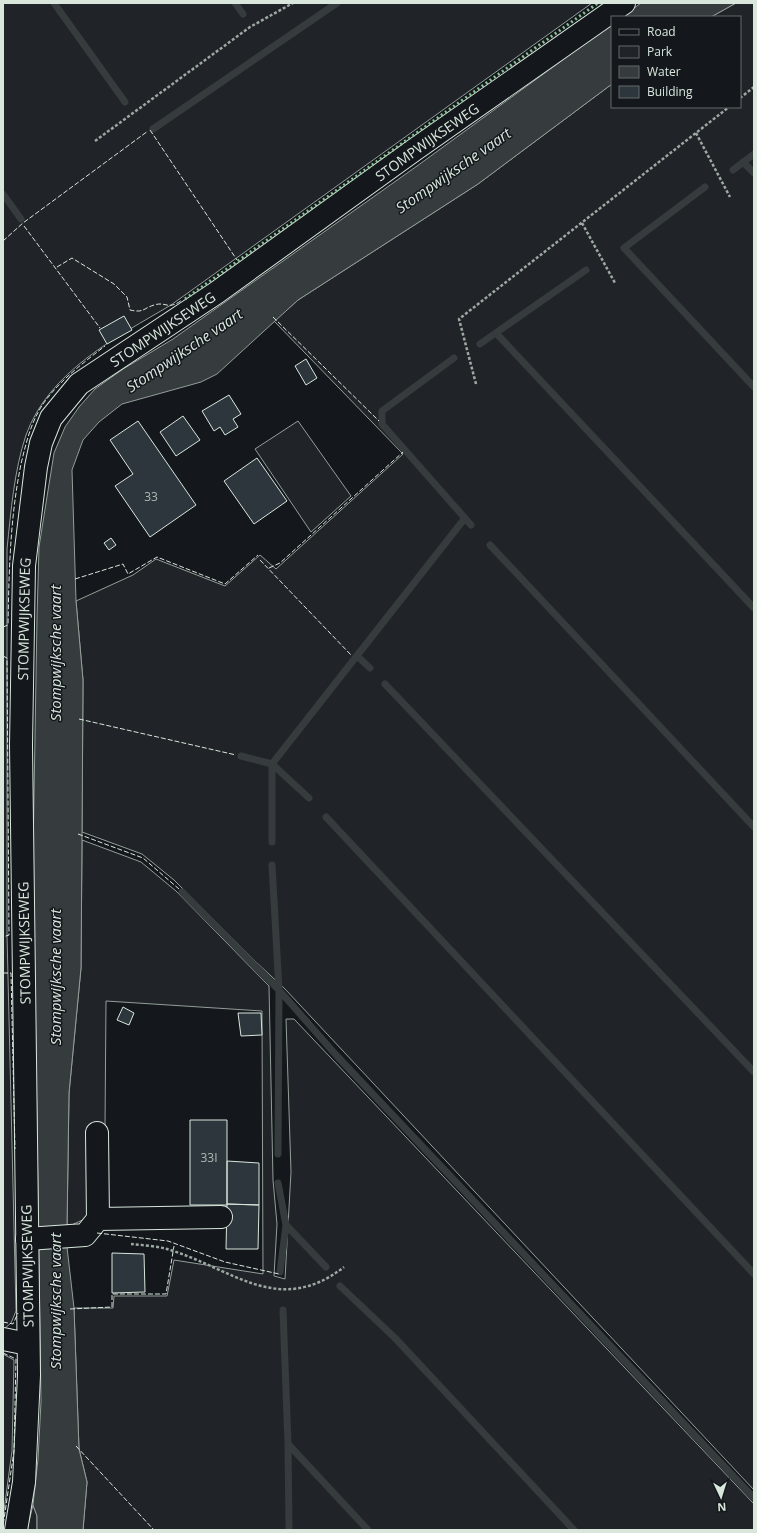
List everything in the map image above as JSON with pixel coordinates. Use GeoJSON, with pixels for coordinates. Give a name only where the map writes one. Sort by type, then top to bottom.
{"type":"FeatureCollection","features":[{"type":"Feature","properties":{"kind":"street","name":"STOMPWIJKSEWEG"},"geometry":{"type":"LineString","coordinates":[[16,1530],[24,1482],[29,1375],[28,1344],[31,1238],[22,753],[24,566],[36,467],[41,443],[51,418],[79,384],[108,371],[414,150],[624,3]]}},
{"type":"Feature","properties":{"kind":"street"},"geometry":{"type":"LineString","coordinates":[[92,1227],[98,1133]]}},
{"type":"Feature","properties":{"kind":"street"},"geometry":{"type":"LineString","coordinates":[[31,1238],[92,1227],[221,1217]]}},
{"type":"Feature","properties":{"kind":"street"},"geometry":{"type":"LineString","coordinates":[[3,1339],[28,1344]]}},
{"type":"Feature","properties":{"kind":"path"},"geometry":{"type":"LineString","coordinates":[[95,141],[250,27],[293,3]]}},
{"type":"Feature","properties":{"kind":"path"},"geometry":{"type":"LineString","coordinates":[[741,97],[754,87]]}},
{"type":"Feature","properties":{"kind":"path"},"geometry":{"type":"LineString","coordinates":[[476,384],[459,319],[728,108]]}},
{"type":"Feature","properties":{"kind":"path"},"geometry":{"type":"LineString","coordinates":[[696,133],[730,196]]}},
{"type":"Feature","properties":{"kind":"path"},"geometry":{"type":"LineString","coordinates":[[582,223],[615,283]]}},
{"type":"Feature","properties":{"kind":"path"},"geometry":{"type":"LineString","coordinates":[[124,1243],[167,1249],[251,1284],[279,1290],[306,1288],[328,1280],[344,1268]]}},
{"type":"Feature","properties":{"kind":"green space"},"geometry":{"type":"Polygon","coordinates":[[[3,3],[592,3],[171,305],[107,343],[87,358],[68,374],[51,392],[37,412],[26,435],[16,477],[7,549],[7,935],[16,1311],[11,1323],[3,1330],[3,3]]]}},
{"type":"Feature","properties":{"kind":"green space"},"geometry":{"type":"Polygon","coordinates":[[[736,3],[754,3],[754,1490],[285,989],[174,880],[142,854],[82,832],[83,680],[76,601],[133,575],[156,559],[225,586],[260,555],[276,569],[403,454],[274,321],[298,300],[478,184],[611,85],[611,108],[741,108],[741,16],[713,16],[736,3]]]}},
{"type":"Feature","properties":{"kind":"green space"},"geometry":{"type":"Polygon","coordinates":[[[298,421],[351,496],[311,532],[255,449],[298,421]]]}},
{"type":"Feature","properties":{"kind":"green space"},"geometry":{"type":"Polygon","coordinates":[[[82,840],[141,862],[176,891],[269,986],[273,1180],[277,1224],[274,1276],[285,1279],[291,1172],[286,1019],[294,1019],[754,1504],[754,1530],[83,1530],[87,1482],[79,1449],[74,1308],[113,1308],[114,1296],[167,1296],[174,1260],[263,1274],[262,1011],[106,1001],[105,1128],[87,1218],[67,1227],[69,1093],[81,968],[82,840]]]}},
{"type":"Feature","properties":{"kind":"green space"},"geometry":{"type":"Polygon","coordinates":[[[3,1354],[14,1360],[12,1451],[3,1518],[3,1354]]]}},
{"type":"Feature","properties":{"kind":"green space"},"geometry":{"type":"Polygon","coordinates":[[[33,1505],[37,1516],[37,1530],[27,1530],[33,1505]]]}},
{"type":"Feature","properties":{"kind":"water"},"geometry":{"type":"Polygon","coordinates":[[[641,3],[736,3],[713,16],[623,16],[641,3]]]}},
{"type":"Feature","properties":{"kind":"water","name":"Stompwijksche vaart"},"geometry":{"type":"Polygon","coordinates":[[[611,25],[611,85],[478,184],[298,300],[217,374],[201,382],[122,404],[99,422],[83,440],[72,470],[76,601],[83,680],[82,840],[81,968],[69,1093],[67,1247],[74,1308],[79,1449],[87,1482],[83,1530],[37,1530],[37,1516],[33,1505],[38,1459],[41,1402],[33,855],[39,547],[54,453],[65,427],[79,407],[95,389],[123,369],[173,339],[417,166],[611,25]]]}},
{"type":"Feature","properties":{"kind":"building"},"geometry":{"type":"Polygon","coordinates":[[[124,316],[132,330],[107,344],[99,330],[124,316]]]}},
{"type":"Feature","properties":{"kind":"building"},"geometry":{"type":"Polygon","coordinates":[[[306,359],[317,378],[306,385],[295,366],[306,359]]]}},
{"type":"Feature","properties":{"kind":"building"},"geometry":{"type":"Polygon","coordinates":[[[229,395],[241,414],[233,419],[238,427],[225,435],[220,427],[214,431],[202,411],[229,395]]]}},
{"type":"Feature","properties":{"kind":"building"},"geometry":{"type":"Polygon","coordinates":[[[183,416],[200,440],[176,456],[160,432],[183,416]]]}},
{"type":"Feature","properties":{"kind":"building"},"geometry":{"type":"Polygon","coordinates":[[[138,421],[196,505],[150,537],[115,486],[133,474],[110,440],[138,421]]]}},
{"type":"Feature","properties":{"kind":"building"},"geometry":{"type":"Polygon","coordinates":[[[257,458],[287,501],[254,524],[224,481],[257,458]]]}},
{"type":"Feature","properties":{"kind":"building"},"geometry":{"type":"Polygon","coordinates":[[[111,538],[116,545],[109,550],[104,543],[111,538]]]}},
{"type":"Feature","properties":{"kind":"building"},"geometry":{"type":"Polygon","coordinates":[[[123,1007],[134,1013],[129,1025],[117,1020],[123,1007]]]}},
{"type":"Feature","properties":{"kind":"building"},"geometry":{"type":"Polygon","coordinates":[[[238,1013],[261,1013],[262,1035],[241,1036],[238,1013]]]}},
{"type":"Feature","properties":{"kind":"building"},"geometry":{"type":"Polygon","coordinates":[[[190,1120],[227,1120],[227,1205],[190,1205],[190,1120]]]}},
{"type":"Feature","properties":{"kind":"building"},"geometry":{"type":"Polygon","coordinates":[[[227,1161],[259,1163],[259,1205],[227,1204],[227,1161]]]}},
{"type":"Feature","properties":{"kind":"building"},"geometry":{"type":"Polygon","coordinates":[[[227,1204],[259,1205],[258,1249],[226,1249],[227,1204]]]}},
{"type":"Feature","properties":{"kind":"building"},"geometry":{"type":"Polygon","coordinates":[[[112,1253],[144,1254],[145,1292],[112,1293],[112,1253]]]}},
{"type":"Feature","properties":{"kind":"waterway"},"geometry":{"type":"LineString","coordinates":[[54,3],[125,102]]}},
{"type":"Feature","properties":{"kind":"waterway"},"geometry":{"type":"LineString","coordinates":[[235,3],[243,14]]}},
{"type":"Feature","properties":{"kind":"waterway"},"geometry":{"type":"LineString","coordinates":[[153,129],[337,3]]}},
{"type":"Feature","properties":{"kind":"waterway"},"geometry":{"type":"LineString","coordinates":[[733,170],[754,154]]}},
{"type":"Feature","properties":{"kind":"waterway"},"geometry":{"type":"LineString","coordinates":[[743,162],[754,173]]}},
{"type":"Feature","properties":{"kind":"waterway"},"geometry":{"type":"LineString","coordinates":[[705,187],[624,248],[754,387]]}},
{"type":"Feature","properties":{"kind":"waterway"},"geometry":{"type":"LineString","coordinates":[[3,194],[21,219]]}},
{"type":"Feature","properties":{"kind":"waterway"},"geometry":{"type":"LineString","coordinates":[[480,344],[586,270]]}},
{"type":"Feature","properties":{"kind":"waterway"},"geometry":{"type":"LineString","coordinates":[[496,333],[754,608]]}},
{"type":"Feature","properties":{"kind":"waterway"},"geometry":{"type":"LineString","coordinates":[[454,358],[382,411],[382,424],[471,525]]}},
{"type":"Feature","properties":{"kind":"waterway"},"geometry":{"type":"LineString","coordinates":[[272,842],[272,764],[465,518]]}},
{"type":"Feature","properties":{"kind":"waterway"},"geometry":{"type":"LineString","coordinates":[[490,545],[754,827]]}},
{"type":"Feature","properties":{"kind":"waterway"},"geometry":{"type":"LineString","coordinates":[[357,656],[370,668]]}},
{"type":"Feature","properties":{"kind":"waterway"},"geometry":{"type":"LineString","coordinates":[[385,684],[754,1072]]}},
{"type":"Feature","properties":{"kind":"waterway"},"geometry":{"type":"LineString","coordinates":[[241,756],[272,764],[309,798]]}},
{"type":"Feature","properties":{"kind":"waterway"},"geometry":{"type":"LineString","coordinates":[[326,817],[754,1274]]}},
{"type":"Feature","properties":{"kind":"waterway"},"geometry":{"type":"LineString","coordinates":[[272,865],[279,990],[278,1154]]}},
{"type":"Feature","properties":{"kind":"waterway"},"geometry":{"type":"LineString","coordinates":[[182,892],[279,990],[336,1055],[754,1498]]}},
{"type":"Feature","properties":{"kind":"waterway"},"geometry":{"type":"LineString","coordinates":[[278,1183],[286,1225],[280,1272]]}},
{"type":"Feature","properties":{"kind":"waterway"},"geometry":{"type":"LineString","coordinates":[[286,1225],[326,1267]]}},
{"type":"Feature","properties":{"kind":"waterway"},"geometry":{"type":"LineString","coordinates":[[340,1286],[395,1338],[574,1530]]}},
{"type":"Feature","properties":{"kind":"waterway"},"geometry":{"type":"LineString","coordinates":[[283,1310],[288,1444],[289,1530]]}},
{"type":"Feature","properties":{"kind":"waterway"},"geometry":{"type":"LineString","coordinates":[[288,1444],[368,1530]]}},
{"type":"Feature","properties":{"kind":"hedge"},"geometry":{"type":"LineString","coordinates":[[185,299],[598,3]]}},
{"type":"Feature","properties":{"kind":"fence"},"geometry":{"type":"LineString","coordinates":[[150,130],[237,260]]}},
{"type":"Feature","properties":{"kind":"fence"},"geometry":{"type":"LineString","coordinates":[[3,241],[23,223],[148,131]]}},
{"type":"Feature","properties":{"kind":"fence"},"geometry":{"type":"LineString","coordinates":[[24,226],[100,328]]}},
{"type":"Feature","properties":{"kind":"fence"},"geometry":{"type":"LineString","coordinates":[[57,267],[72,258],[114,284],[127,297],[130,310],[141,311],[158,304],[173,305],[182,300]]}},
{"type":"Feature","properties":{"kind":"fence"},"geometry":{"type":"LineString","coordinates":[[273,317],[379,421]]}},
{"type":"Feature","properties":{"kind":"fence"},"geometry":{"type":"LineString","coordinates":[[3,627],[8,625],[14,504],[21,464],[32,425],[43,404],[56,388],[105,346]]}},
{"type":"Feature","properties":{"kind":"fence"},"geometry":{"type":"LineString","coordinates":[[269,568],[280,563],[403,452]]}},
{"type":"Feature","properties":{"kind":"fence"},"geometry":{"type":"LineString","coordinates":[[75,579],[123,564],[128,574],[157,557],[225,584],[258,555]]}},
{"type":"Feature","properties":{"kind":"fence"},"geometry":{"type":"LineString","coordinates":[[260,560],[352,656]]}},
{"type":"Feature","properties":{"kind":"fence"},"geometry":{"type":"LineString","coordinates":[[3,656],[7,658],[9,935],[3,937]]}},
{"type":"Feature","properties":{"kind":"fence"},"geometry":{"type":"LineString","coordinates":[[79,719],[236,755]]}},
{"type":"Feature","properties":{"kind":"fence"},"geometry":{"type":"LineString","coordinates":[[78,834],[143,858],[179,889]]}},
{"type":"Feature","properties":{"kind":"fence"},"geometry":{"type":"LineString","coordinates":[[3,973],[11,973],[15,1149]]}},
{"type":"Feature","properties":{"kind":"fence"},"geometry":{"type":"LineString","coordinates":[[97,1233],[168,1241],[225,1262],[279,1274]]}},
{"type":"Feature","properties":{"kind":"fence"},"geometry":{"type":"LineString","coordinates":[[70,1309],[112,1307],[112,1294],[166,1294],[174,1246]]}},
{"type":"Feature","properties":{"kind":"fence"},"geometry":{"type":"LineString","coordinates":[[3,1322],[13,1324],[18,1313]]}},
{"type":"Feature","properties":{"kind":"fence"},"geometry":{"type":"LineString","coordinates":[[3,1353],[16,1359],[14,1451],[3,1526]]}},
{"type":"Feature","properties":{"kind":"fence"},"geometry":{"type":"LineString","coordinates":[[76,1446],[154,1530]]}}]}
